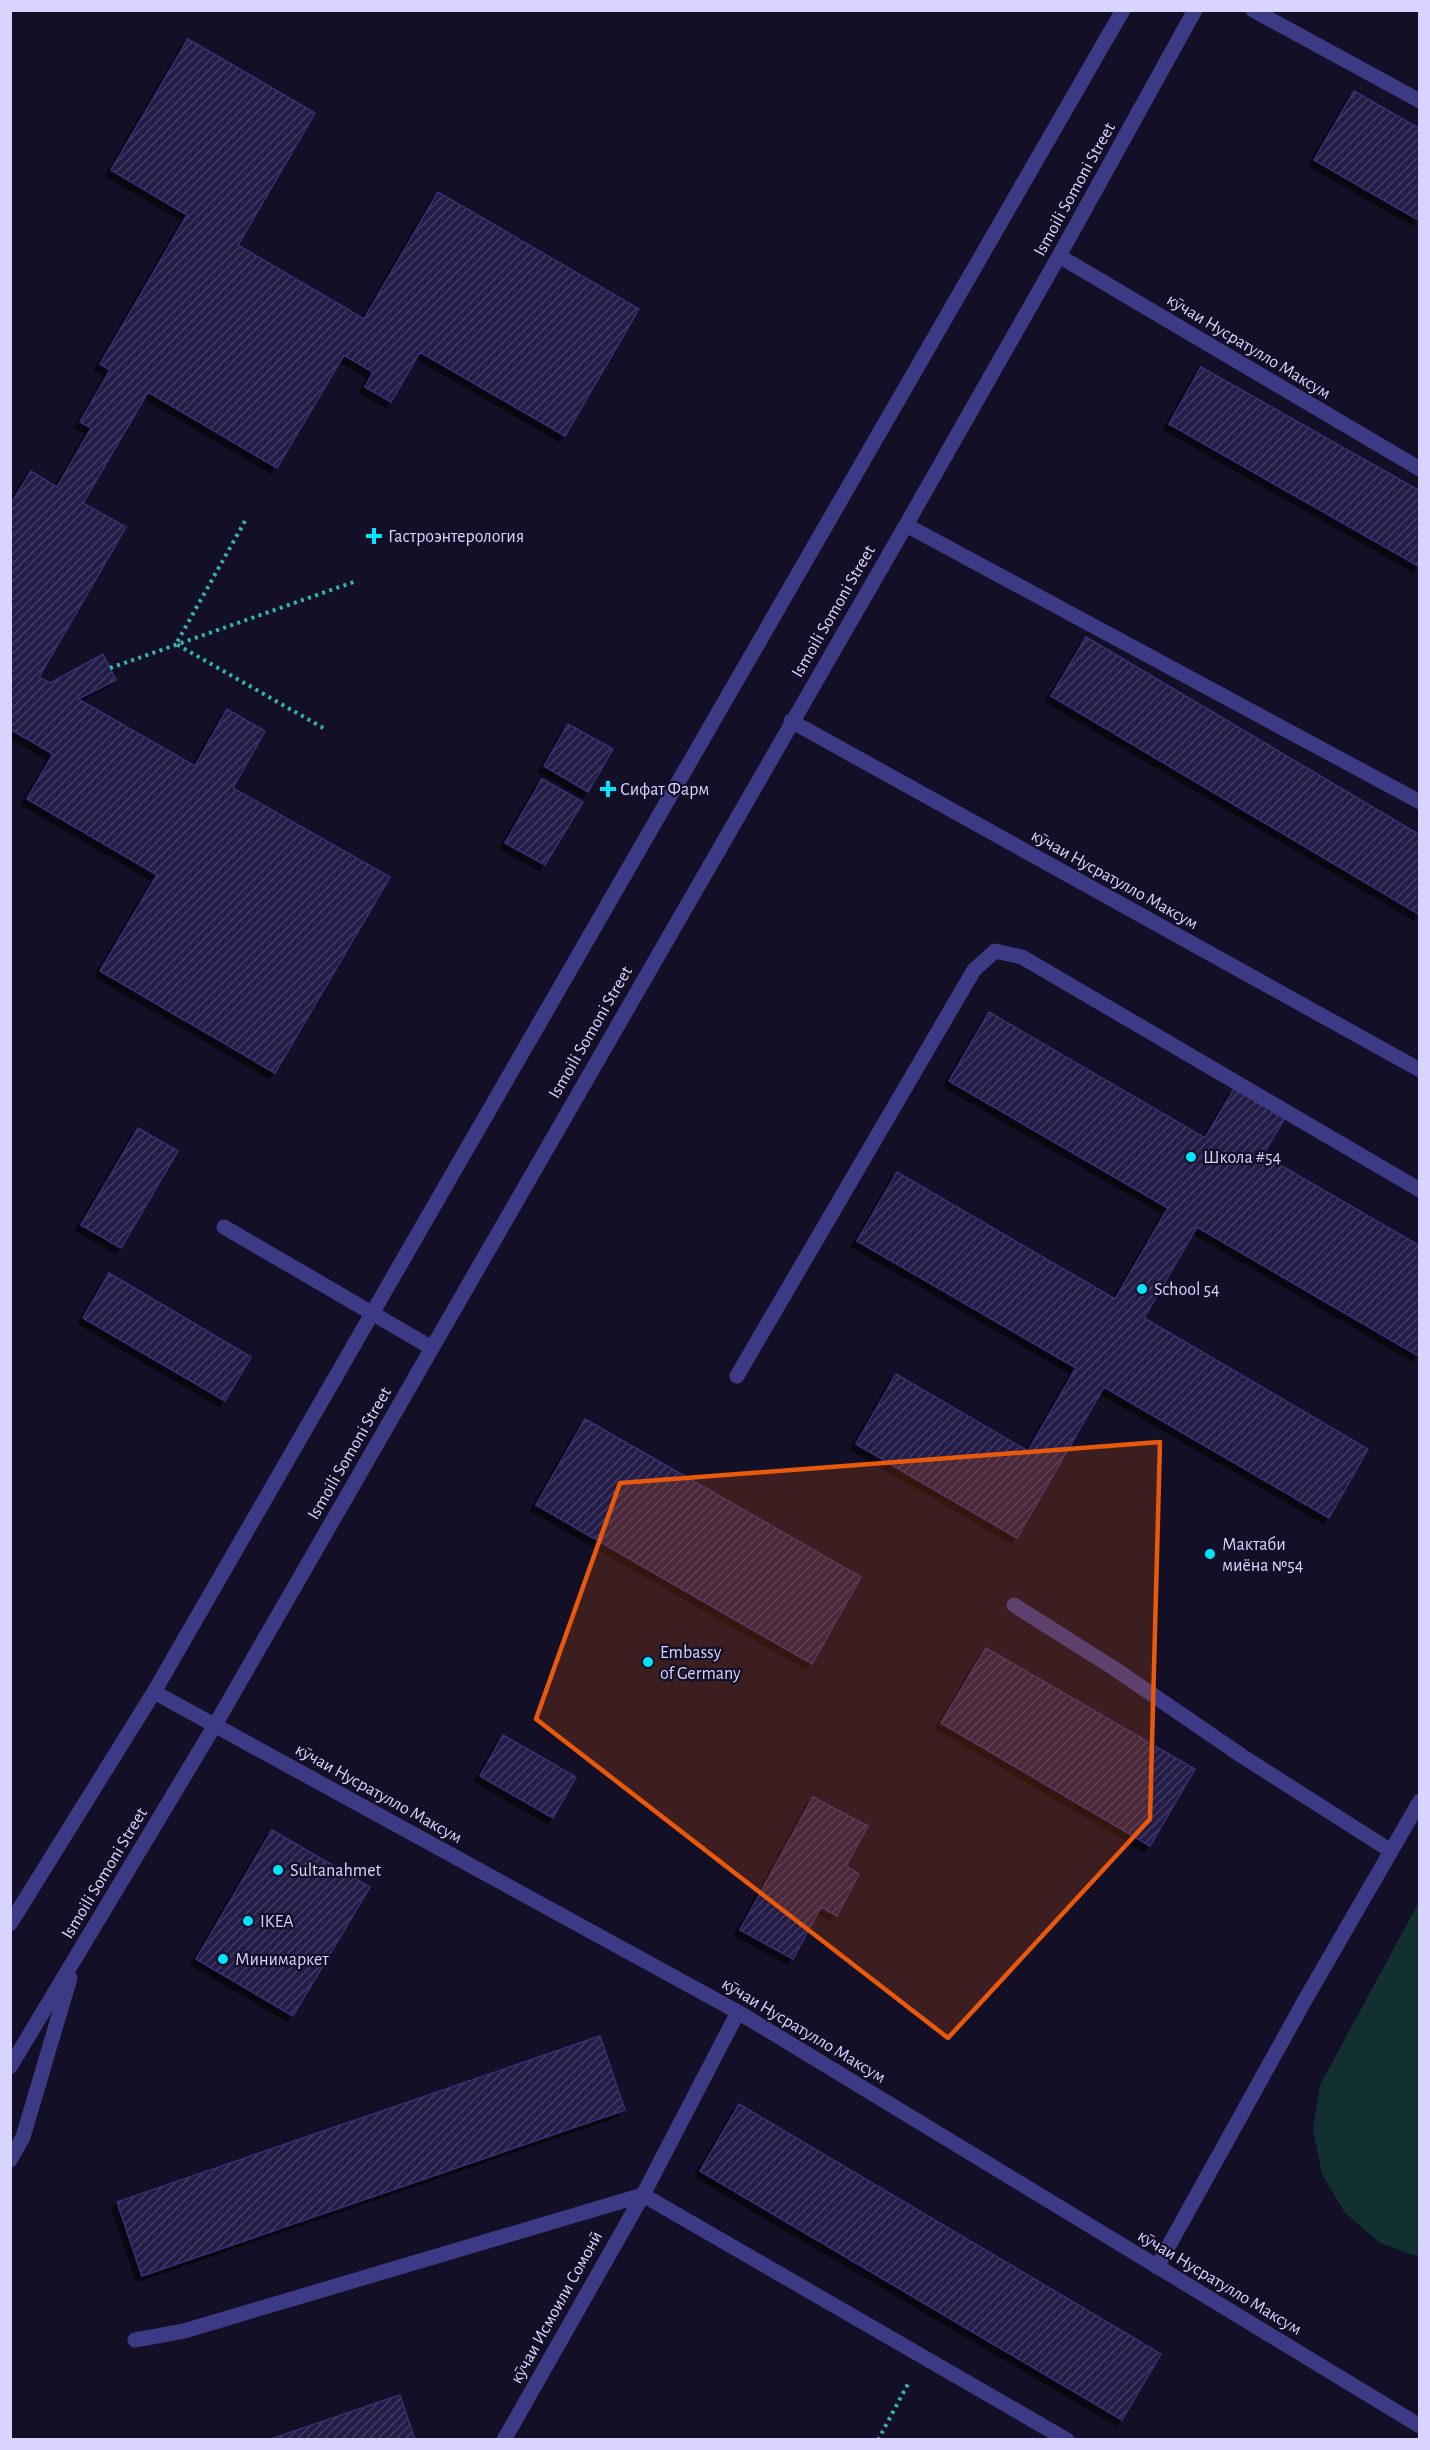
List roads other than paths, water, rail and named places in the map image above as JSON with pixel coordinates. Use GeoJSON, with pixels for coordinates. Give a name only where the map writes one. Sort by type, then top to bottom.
{"type":"FeatureCollection","features":[{"type":"Feature","properties":{"kind":"street"},"geometry":{"type":"LineString","coordinates":[[13,1917],[154,1692],[1123,10]]}},
{"type":"Feature","properties":{"kind":"street","name":"Ismoili Somoni Street"},"geometry":{"type":"LineString","coordinates":[[10,2067],[215,1725],[791,721],[906,525],[1195,10]]}},
{"type":"Feature","properties":{"kind":"street"},"geometry":{"type":"LineString","coordinates":[[1253,10],[1419,101]]}},
{"type":"Feature","properties":{"kind":"street","name":"кӯчаи Нусратулло Максум"},"geometry":{"type":"LineString","coordinates":[[1059,256],[1419,469]]}},
{"type":"Feature","properties":{"kind":"street"},"geometry":{"type":"LineString","coordinates":[[906,525],[1419,802]]}},
{"type":"Feature","properties":{"kind":"street","name":"кӯчаи Нусратулло Максум"},"geometry":{"type":"LineString","coordinates":[[791,721],[1419,1070]]}},
{"type":"Feature","properties":{"kind":"street"},"geometry":{"type":"LineString","coordinates":[[737,1376],[974,970],[995,951],[1022,957],[1419,1190]]}},
{"type":"Feature","properties":{"kind":"street"},"geometry":{"type":"LineString","coordinates":[[224,1227],[432,1348]]}},
{"type":"Feature","properties":{"kind":"street"},"geometry":{"type":"LineString","coordinates":[[1014,1605],[1115,1669],[1242,1756],[1391,1851]]}},
{"type":"Feature","properties":{"kind":"street","name":"кӯчаи Нусратулло Максум"},"geometry":{"type":"LineString","coordinates":[[154,1692],[738,2012],[1419,2426]]}},
{"type":"Feature","properties":{"kind":"street"},"geometry":{"type":"LineString","coordinates":[[1157,2267],[1419,1801]]}},
{"type":"Feature","properties":{"kind":"street"},"geometry":{"type":"LineString","coordinates":[[10,2160],[23,2137],[77,1955]]}},
{"type":"Feature","properties":{"kind":"street","name":"кӯчаи Исмоили Сомонӣ"},"geometry":{"type":"LineString","coordinates":[[504,2439],[643,2194],[738,2012]]}},
{"type":"Feature","properties":{"kind":"street"},"geometry":{"type":"LineString","coordinates":[[135,2340],[184,2331],[643,2194],[1067,2439]]}},
{"type":"Feature","properties":{"kind":"place","name":"Гастроэнтерология"},"geometry":{"type":"Point","coordinates":[374,536]}},
{"type":"Feature","properties":{"kind":"place","name":"Сифат Фарм"},"geometry":{"type":"Point","coordinates":[608,789]}},
{"type":"Feature","properties":{"kind":"place","name":"Школа #54"},"geometry":{"type":"Point","coordinates":[1191,1157]}},
{"type":"Feature","properties":{"kind":"place","name":"School 54"},"geometry":{"type":"Point","coordinates":[1142,1289]}},
{"type":"Feature","properties":{"kind":"place","name":"Мактаби миёна №54"},"geometry":{"type":"Point","coordinates":[1210,1554]}},
{"type":"Feature","properties":{"kind":"place","name":"Embassy of Germany"},"geometry":{"type":"Point","coordinates":[648,1662]}},
{"type":"Feature","properties":{"kind":"place","name":"Sultanahmet"},"geometry":{"type":"Point","coordinates":[278,1870]}},
{"type":"Feature","properties":{"kind":"place","name":"IKEA"},"geometry":{"type":"Point","coordinates":[248,1921]}},
{"type":"Feature","properties":{"kind":"place","name":"Минимаркет"},"geometry":{"type":"Point","coordinates":[223,1959]}}]}
